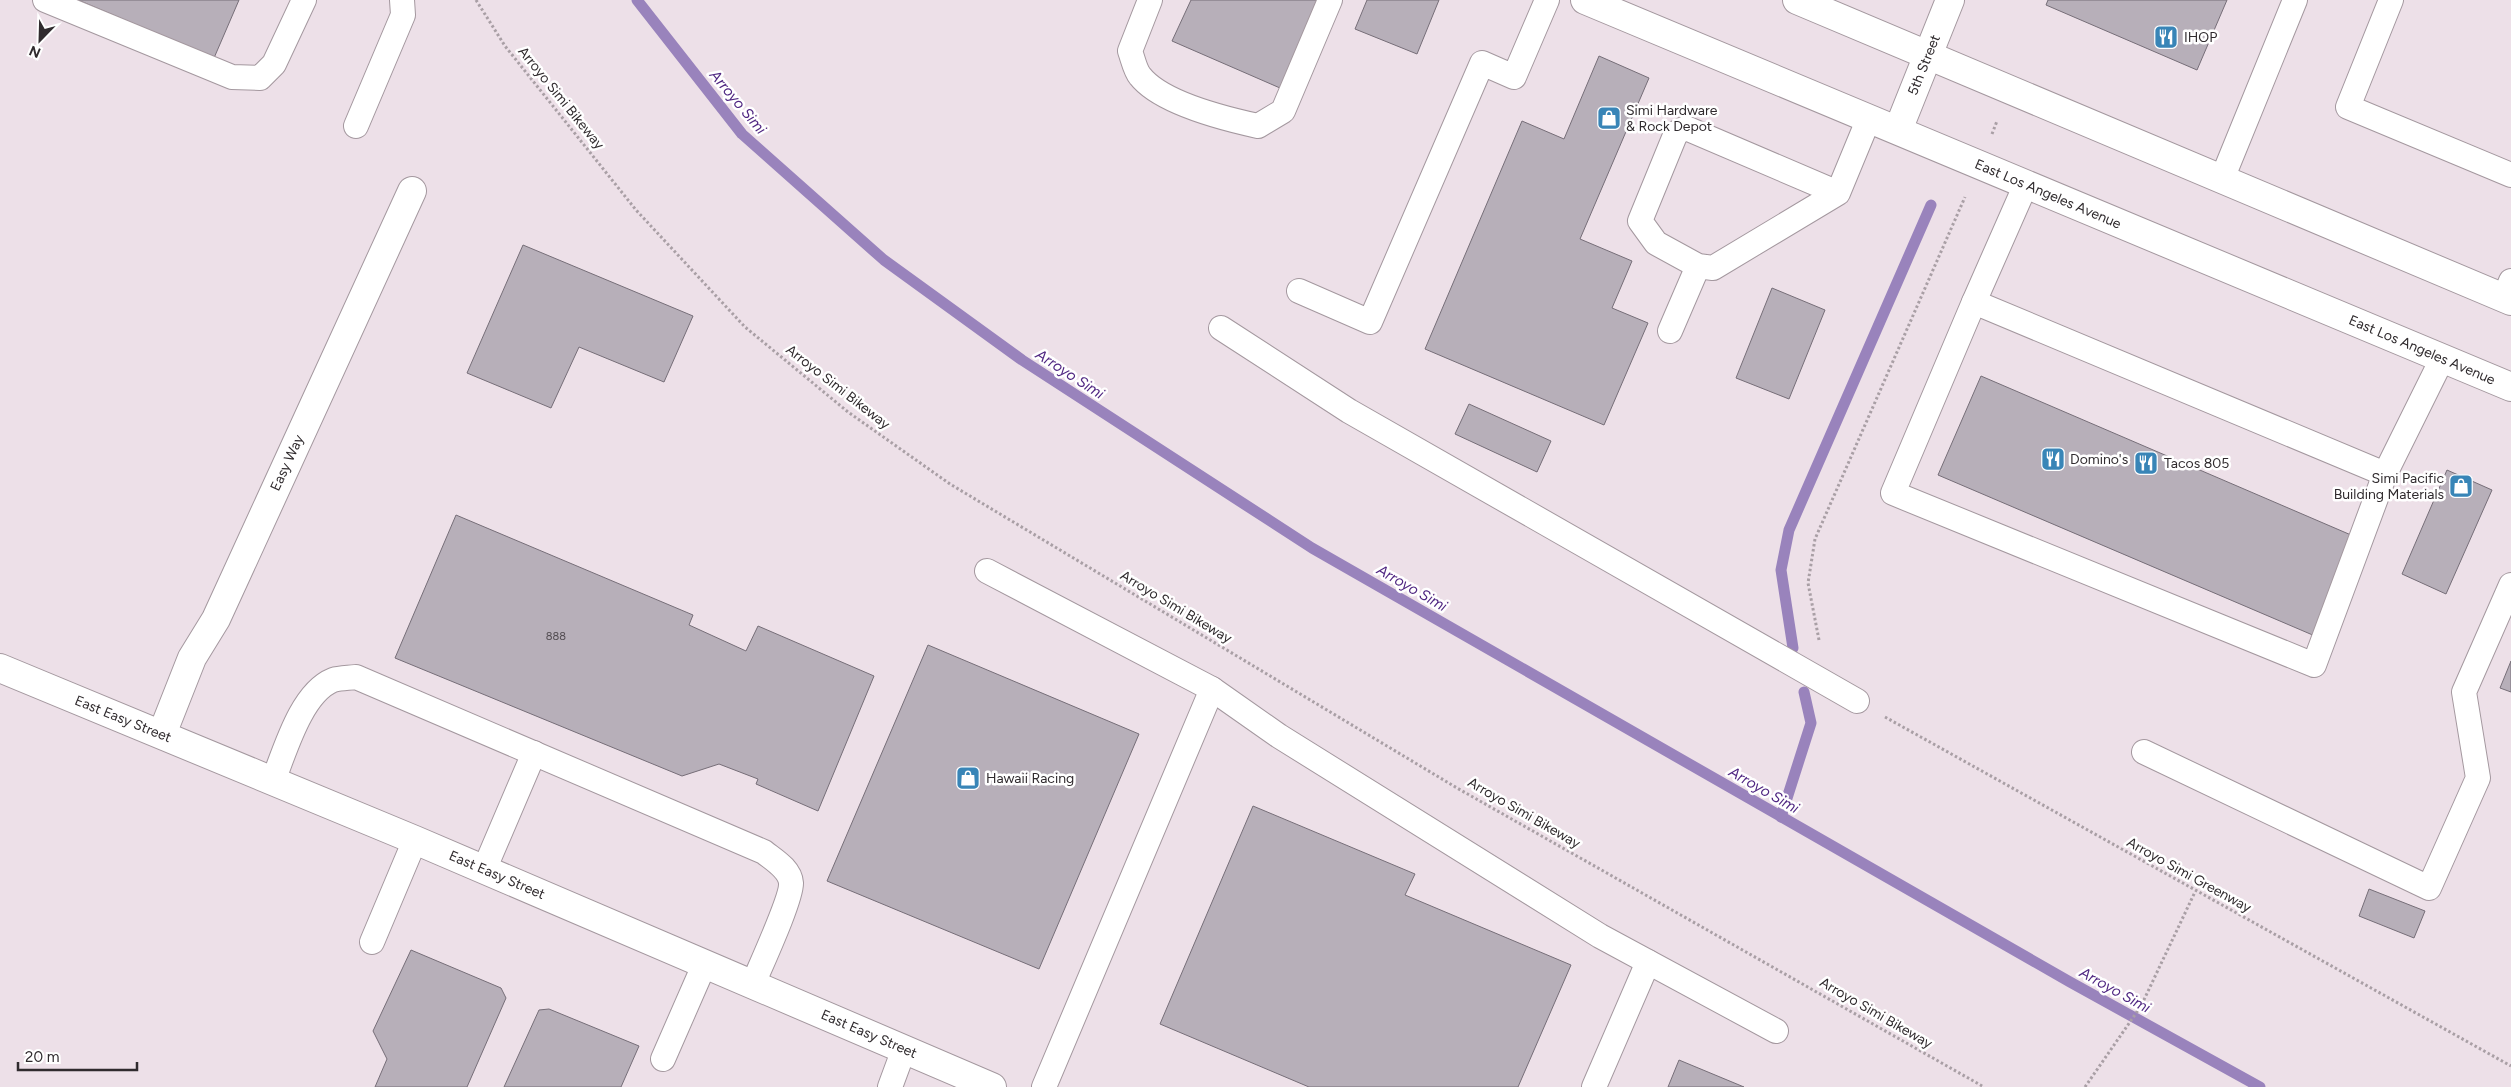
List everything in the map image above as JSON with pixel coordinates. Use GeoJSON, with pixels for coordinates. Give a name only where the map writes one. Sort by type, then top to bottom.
{"type":"FeatureCollection","features":[{"type":"Feature","properties":{"kind":"street","name":"East Los Angeles Avenue"},"geometry":{"type":"LineString","coordinates":[[1585,0],[2511,387]]}},
{"type":"Feature","properties":{"kind":"street","name":"5th Street"},"geometry":{"type":"LineString","coordinates":[[1898,130],[1950,0]]}},
{"type":"Feature","properties":{"kind":"street"},"geometry":{"type":"LineString","coordinates":[[1812,3],[2222,178],[2509,293]]}},
{"type":"Feature","properties":{"kind":"street","name":"Easy Way"},"geometry":{"type":"LineString","coordinates":[[162,734],[192,658],[216,619],[412,191]]}},
{"type":"Feature","properties":{"kind":"street","name":"East Easy Street"},"geometry":{"type":"LineString","coordinates":[[0,668],[415,840],[992,1087]]}},
{"type":"Feature","properties":{"kind":"lane"},"geometry":{"type":"LineString","coordinates":[[45,0],[232,77],[260,78],[274,64],[304,0]]}},
{"type":"Feature","properties":{"kind":"lane"},"geometry":{"type":"LineString","coordinates":[[356,126],[403,15],[402,0]]}},
{"type":"Feature","properties":{"kind":"lane"},"geometry":{"type":"LineString","coordinates":[[1150,0],[1130,51],[1140,76],[1159,92],[1215,117],[1258,126],[1283,111],[1330,0]]}},
{"type":"Feature","properties":{"kind":"lane"},"geometry":{"type":"LineString","coordinates":[[1299,291],[1370,322],[1482,63],[1514,77],[1547,0]]}},
{"type":"Feature","properties":{"kind":"lane"},"geometry":{"type":"LineString","coordinates":[[2222,178],[2295,0]]}},
{"type":"Feature","properties":{"kind":"lane"},"geometry":{"type":"LineString","coordinates":[[2391,0],[2348,107],[2511,175]]}},
{"type":"Feature","properties":{"kind":"lane"},"geometry":{"type":"LineString","coordinates":[[1838,193],[1686,128],[1676,134],[1640,221],[1656,243],[1698,266],[1713,268],[1838,193],[1869,118]]}},
{"type":"Feature","properties":{"kind":"lane"},"geometry":{"type":"LineString","coordinates":[[2026,184],[1893,493],[2314,665],[2385,474],[2442,358]]}},
{"type":"Feature","properties":{"kind":"lane"},"geometry":{"type":"LineString","coordinates":[[1670,331],[1698,266]]}},
{"type":"Feature","properties":{"kind":"lane"},"geometry":{"type":"LineString","coordinates":[[1974,302],[2385,474]]}},
{"type":"Feature","properties":{"kind":"lane"},"geometry":{"type":"LineString","coordinates":[[1221,328],[1349,411],[1857,701]]}},
{"type":"Feature","properties":{"kind":"lane"},"geometry":{"type":"LineString","coordinates":[[987,571],[1212,689],[1288,741],[1600,936],[1776,1031]]}},
{"type":"Feature","properties":{"kind":"lane"},"geometry":{"type":"LineString","coordinates":[[2144,752],[2430,888],[2478,778],[2464,692],[2511,585]]}},
{"type":"Feature","properties":{"kind":"lane"},"geometry":{"type":"LineString","coordinates":[[273,781],[300,716],[315,693],[333,680],[356,677],[764,852],[784,868],[791,883],[788,898],[753,984]]}},
{"type":"Feature","properties":{"kind":"lane"},"geometry":{"type":"LineString","coordinates":[[1044,1087],[1212,689]]}},
{"type":"Feature","properties":{"kind":"lane"},"geometry":{"type":"LineString","coordinates":[[484,870],[534,753]]}},
{"type":"Feature","properties":{"kind":"lane"},"geometry":{"type":"LineString","coordinates":[[372,942],[415,840]]}},
{"type":"Feature","properties":{"kind":"lane"},"geometry":{"type":"LineString","coordinates":[[1594,1087],[1648,962]]}},
{"type":"Feature","properties":{"kind":"lane"},"geometry":{"type":"LineString","coordinates":[[663,1059],[704,963]]}},
{"type":"Feature","properties":{"kind":"lane"},"geometry":{"type":"LineString","coordinates":[[890,1087],[904,1049]]}},
{"type":"Feature","properties":{"kind":"path","name":"Arroyo Simi Bikeway"},"geometry":{"type":"LineString","coordinates":[[476,0],[505,46],[636,210],[745,327],[848,412],[950,484],[1457,788],[1984,1087]]}},
{"type":"Feature","properties":{"kind":"path"},"geometry":{"type":"LineString","coordinates":[[1822,645],[1817,637],[1808,583],[1815,539],[1963,201]]}},
{"type":"Feature","properties":{"kind":"path","name":"Arroyo Simi Greenway"},"geometry":{"type":"LineString","coordinates":[[1857,701],[2195,892],[2511,1066]]}},
{"type":"Feature","properties":{"kind":"path"},"geometry":{"type":"LineString","coordinates":[[2085,1087],[2141,1006],[2195,892]]}},
{"type":"Feature","properties":{"kind":"building"},"geometry":{"type":"Polygon","coordinates":[[[78,0],[239,0],[214,58],[78,0]]]}},
{"type":"Feature","properties":{"kind":"building"},"geometry":{"type":"Polygon","coordinates":[[[1191,0],[1319,0],[1280,88],[1172,41],[1191,0]]]}},
{"type":"Feature","properties":{"kind":"building"},"geometry":{"type":"Polygon","coordinates":[[[1367,0],[1439,0],[1417,54],[1355,29],[1367,0]]]}},
{"type":"Feature","properties":{"kind":"building","name":"IHOP"},"geometry":{"type":"Polygon","coordinates":[[[2048,0],[2227,0],[2197,70],[2046,5],[2048,0]]]}},
{"type":"Feature","properties":{"kind":"building"},"geometry":{"type":"Polygon","coordinates":[[[1599,56],[1649,78],[1580,239],[1632,261],[1612,308],[1648,323],[1604,425],[1425,349],[1522,121],[1564,139],[1599,56]]]}},
{"type":"Feature","properties":{"kind":"building"},"geometry":{"type":"Polygon","coordinates":[[[523,245],[693,316],[664,382],[579,347],[551,408],[467,373],[523,245]]]}},
{"type":"Feature","properties":{"kind":"building"},"geometry":{"type":"Polygon","coordinates":[[[1772,288],[1825,310],[1789,399],[1736,378],[1772,288]]]}},
{"type":"Feature","properties":{"kind":"building"},"geometry":{"type":"Polygon","coordinates":[[[1981,376],[2358,538],[2315,636],[1938,475],[1981,376]]]}},
{"type":"Feature","properties":{"kind":"building"},"geometry":{"type":"Polygon","coordinates":[[[1469,404],[1551,441],[1537,472],[1455,434],[1469,404]]]}},
{"type":"Feature","properties":{"kind":"building"},"geometry":{"type":"Polygon","coordinates":[[[2447,470],[2492,490],[2446,594],[2402,574],[2447,470]]]}},
{"type":"Feature","properties":{"kind":"building"},"geometry":{"type":"Polygon","coordinates":[[[456,515],[693,615],[689,625],[746,651],[758,626],[874,676],[818,811],[756,784],[758,779],[719,764],[682,776],[395,658],[456,515]]]}},
{"type":"Feature","properties":{"kind":"building"},"geometry":{"type":"Polygon","coordinates":[[[928,645],[1139,734],[1039,969],[827,881],[928,645]]]}},
{"type":"Feature","properties":{"kind":"building"},"geometry":{"type":"Polygon","coordinates":[[[2511,661],[2511,692],[2500,688],[2511,661]]]}},
{"type":"Feature","properties":{"kind":"building"},"geometry":{"type":"Polygon","coordinates":[[[1253,806],[1415,874],[1405,895],[1571,965],[1518,1087],[1309,1087],[1160,1024],[1253,806]]]}},
{"type":"Feature","properties":{"kind":"building"},"geometry":{"type":"Polygon","coordinates":[[[2369,889],[2425,911],[2414,938],[2359,916],[2369,889]]]}},
{"type":"Feature","properties":{"kind":"building"},"geometry":{"type":"Polygon","coordinates":[[[411,950],[501,988],[506,998],[467,1087],[375,1087],[387,1059],[373,1031],[411,950]]]}},
{"type":"Feature","properties":{"kind":"building"},"geometry":{"type":"Polygon","coordinates":[[[549,1009],[639,1046],[621,1087],[504,1087],[539,1010],[549,1009]]]}},
{"type":"Feature","properties":{"kind":"building"},"geometry":{"type":"Polygon","coordinates":[[[1679,1060],[1744,1087],[1668,1087],[1679,1060]]]}},
{"type":"Feature","properties":{"kind":"waterway","name":"Arroyo Simi"},"geometry":{"type":"LineString","coordinates":[[637,0],[742,134],[884,260],[1022,360],[1312,548],[2070,982],[2260,1087]]}},
{"type":"Feature","properties":{"kind":"waterway"},"geometry":{"type":"LineString","coordinates":[[1793,648],[1781,570],[1789,530],[1931,205]]}},
{"type":"Feature","properties":{"kind":"waterway"},"geometry":{"type":"LineString","coordinates":[[1781,817],[1811,723],[1804,692]]}},
{"type":"Feature","properties":{"kind":"place","name":"IHOP"},"geometry":{"type":"Point","coordinates":[2166,37]}},
{"type":"Feature","properties":{"kind":"place","name":"Simi Hardware & Rock Depot"},"geometry":{"type":"Point","coordinates":[1609,118]}},
{"type":"Feature","properties":{"kind":"place","name":"Domino's"},"geometry":{"type":"Point","coordinates":[2053,459]}},
{"type":"Feature","properties":{"kind":"place","name":"Tacos 805"},"geometry":{"type":"Point","coordinates":[2146,463]}},
{"type":"Feature","properties":{"kind":"place","name":"Simi Pacific Building Materials"},"geometry":{"type":"Point","coordinates":[2461,486]}},
{"type":"Feature","properties":{"kind":"place","name":"Hawaii Racing"},"geometry":{"type":"Point","coordinates":[968,778]}}]}
